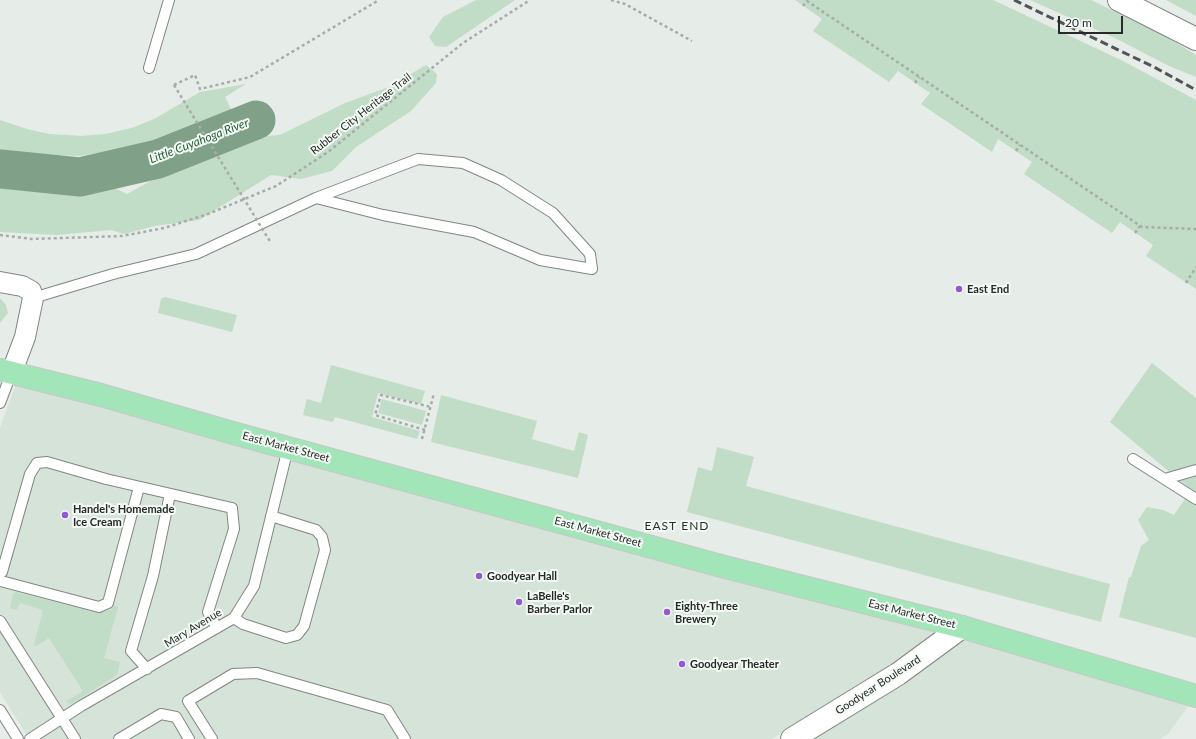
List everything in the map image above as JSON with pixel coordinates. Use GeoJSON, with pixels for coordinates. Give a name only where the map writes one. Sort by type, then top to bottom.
{"type":"FeatureCollection","features":[{"type":"Feature","properties":{"kind":"main road","name":"East Market Street"},"geometry":{"type":"LineString","coordinates":[[6,372],[101,395],[288,448],[725,567],[962,627],[1196,696]]}},
{"type":"Feature","properties":{"kind":"street"},"geometry":{"type":"LineString","coordinates":[[1120,0],[1196,40]]}},
{"type":"Feature","properties":{"kind":"street"},"geometry":{"type":"LineString","coordinates":[[0,282],[22,286],[31,291],[33,298],[25,337],[6,372]]}},
{"type":"Feature","properties":{"kind":"street","name":"Goodyear Boulevard"},"geometry":{"type":"LineString","coordinates":[[792,739],[898,674],[962,627]]}},
{"type":"Feature","properties":{"kind":"lane"},"geometry":{"type":"LineString","coordinates":[[150,68],[169,0]]}},
{"type":"Feature","properties":{"kind":"lane"},"geometry":{"type":"LineString","coordinates":[[33,298],[113,274],[196,254],[316,198],[418,159],[463,163],[500,180],[553,213],[590,254],[592,269],[540,260],[474,232],[383,215],[316,198]]}},
{"type":"Feature","properties":{"kind":"lane"},"geometry":{"type":"LineString","coordinates":[[0,403],[6,372]]}},
{"type":"Feature","properties":{"kind":"lane","name":"Mary Avenue"},"geometry":{"type":"LineString","coordinates":[[30,739],[61,718],[234,618],[254,586],[288,448]]}},
{"type":"Feature","properties":{"kind":"lane"},"geometry":{"type":"LineString","coordinates":[[1133,459],[1196,499]]}},
{"type":"Feature","properties":{"kind":"lane"},"geometry":{"type":"LineString","coordinates":[[139,487],[108,603],[99,607],[1,577],[30,474],[37,462],[47,462],[139,487],[232,508],[234,529],[208,612],[217,628]]}},
{"type":"Feature","properties":{"kind":"lane"},"geometry":{"type":"LineString","coordinates":[[1165,479],[1196,470]]}},
{"type":"Feature","properties":{"kind":"lane"},"geometry":{"type":"LineString","coordinates":[[146,669],[131,651],[153,576],[170,494]]}},
{"type":"Feature","properties":{"kind":"lane"},"geometry":{"type":"LineString","coordinates":[[234,618],[243,624],[286,638],[297,635],[304,626],[325,550],[322,536],[316,530],[271,516]]}},
{"type":"Feature","properties":{"kind":"lane"},"geometry":{"type":"LineString","coordinates":[[0,621],[75,739]]}},
{"type":"Feature","properties":{"kind":"lane"},"geometry":{"type":"LineString","coordinates":[[212,739],[188,701],[233,674],[257,673],[388,710],[405,739]]}},
{"type":"Feature","properties":{"kind":"lane"},"geometry":{"type":"LineString","coordinates":[[0,710],[18,739]]}},
{"type":"Feature","properties":{"kind":"lane"},"geometry":{"type":"LineString","coordinates":[[119,739],[161,714],[176,717],[189,739]]}},
{"type":"Feature","properties":{"kind":"path"},"geometry":{"type":"LineString","coordinates":[[270,243],[174,86],[195,75],[200,88],[250,77],[380,0]]}},
{"type":"Feature","properties":{"kind":"path","name":"Rubber City Heritage Trail"},"geometry":{"type":"LineString","coordinates":[[0,235],[32,239],[122,236],[164,228],[208,214],[276,186],[328,152],[462,43],[530,0]]}},
{"type":"Feature","properties":{"kind":"path"},"geometry":{"type":"LineString","coordinates":[[611,0],[625,4],[692,41]]}},
{"type":"Feature","properties":{"kind":"path"},"geometry":{"type":"LineString","coordinates":[[803,6],[807,0],[1140,226],[1196,229]]}},
{"type":"Feature","properties":{"kind":"path"},"geometry":{"type":"LineString","coordinates":[[915,82],[919,77]]}},
{"type":"Feature","properties":{"kind":"path"},"geometry":{"type":"LineString","coordinates":[[1016,151],[1020,145]]}},
{"type":"Feature","properties":{"kind":"path"},"geometry":{"type":"LineString","coordinates":[[1135,232],[1140,226]]}},
{"type":"Feature","properties":{"kind":"path"},"geometry":{"type":"LineString","coordinates":[[1186,283],[1196,267]]}},
{"type":"Feature","properties":{"kind":"path"},"geometry":{"type":"LineString","coordinates":[[422,439],[434,393]]}},
{"type":"Feature","properties":{"kind":"path"},"geometry":{"type":"LineString","coordinates":[[425,430],[375,415],[381,395],[431,407]]}},
{"type":"Feature","properties":{"kind":"shaded area"},"geometry":{"type":"Polygon","coordinates":[[[16,384],[621,547],[940,630],[889,668],[772,739],[29,739],[0,692],[0,428],[16,384]]]}},
{"type":"Feature","properties":{"kind":"shaded area"},"geometry":{"type":"Polygon","coordinates":[[[965,633],[1192,701],[1168,734],[1160,739],[800,739],[965,633]]]}},
{"type":"Feature","properties":{"kind":"green space"},"geometry":{"type":"Polygon","coordinates":[[[476,0],[515,0],[446,47],[435,46],[429,37],[443,17],[476,0]]]}},
{"type":"Feature","properties":{"kind":"green space"},"geometry":{"type":"Polygon","coordinates":[[[795,0],[993,0],[1121,60],[1196,100],[1196,289],[1146,256],[1153,245],[1120,222],[1112,233],[1024,174],[1032,162],[998,139],[992,152],[921,104],[930,93],[898,71],[889,82],[813,31],[822,19],[795,0]]]}},
{"type":"Feature","properties":{"kind":"green space"},"geometry":{"type":"Polygon","coordinates":[[[1030,0],[1091,0],[1163,35],[1196,55],[1196,77],[1169,66],[1117,39],[1030,0]]]}},
{"type":"Feature","properties":{"kind":"green space"},"geometry":{"type":"Polygon","coordinates":[[[1166,0],[1196,0],[1196,16],[1166,0]]]}},
{"type":"Feature","properties":{"kind":"green space"},"geometry":{"type":"Polygon","coordinates":[[[426,65],[437,74],[436,83],[411,111],[356,147],[332,171],[301,179],[271,175],[199,220],[155,226],[124,234],[111,230],[57,235],[0,232],[0,180],[18,186],[60,190],[104,183],[127,194],[178,166],[210,155],[245,138],[280,135],[345,103],[389,87],[426,65]]]}},
{"type":"Feature","properties":{"kind":"green space"},"geometry":{"type":"Polygon","coordinates":[[[246,84],[225,97],[232,111],[133,149],[80,156],[16,153],[0,150],[0,120],[27,129],[49,134],[81,136],[105,134],[132,128],[156,118],[200,92],[246,84]]]}},
{"type":"Feature","properties":{"kind":"green space"},"geometry":{"type":"Polygon","coordinates":[[[165,297],[237,315],[232,332],[158,313],[161,299],[165,297]]]}},
{"type":"Feature","properties":{"kind":"green space"},"geometry":{"type":"Polygon","coordinates":[[[0,298],[6,305],[8,313],[0,323],[0,298]]]}},
{"type":"Feature","properties":{"kind":"green space"},"geometry":{"type":"Polygon","coordinates":[[[1152,363],[1196,398],[1196,638],[1119,617],[1129,577],[1131,577],[1141,546],[1149,540],[1138,520],[1147,507],[1163,510],[1174,515],[1191,490],[1110,422],[1152,363]]]}},
{"type":"Feature","properties":{"kind":"green space"},"geometry":{"type":"Polygon","coordinates":[[[331,365],[425,391],[421,404],[378,393],[372,417],[420,431],[417,439],[335,417],[333,422],[303,415],[307,399],[321,403],[331,365]]]}},
{"type":"Feature","properties":{"kind":"green space"},"geometry":{"type":"Polygon","coordinates":[[[441,395],[537,421],[532,439],[574,451],[579,432],[588,435],[578,478],[431,442],[441,395]]]}},
{"type":"Feature","properties":{"kind":"green space"},"geometry":{"type":"Polygon","coordinates":[[[382,399],[426,411],[422,425],[378,413],[382,399]]]}},
{"type":"Feature","properties":{"kind":"green space"},"geometry":{"type":"Polygon","coordinates":[[[717,447],[754,457],[746,486],[1110,584],[1101,622],[687,512],[698,467],[712,471],[717,447]]]}},
{"type":"Feature","properties":{"kind":"green space"},"geometry":{"type":"Polygon","coordinates":[[[16,592],[99,613],[110,610],[114,605],[118,607],[104,658],[120,662],[117,675],[71,704],[67,703],[67,701],[83,691],[49,638],[36,646],[34,645],[43,610],[20,603],[17,610],[10,608],[13,594],[16,592]]]}},
{"type":"Feature","properties":{"kind":"waterway","name":"Little Cuyahoga River"},"geometry":{"type":"LineString","coordinates":[[0,169],[80,177],[158,159],[256,120]]}},
{"type":"Feature","properties":{"kind":"railway"},"geometry":{"type":"LineString","coordinates":[[1014,0],[1154,67],[1196,90]]}},
{"type":"Feature","properties":{"kind":"place","name":"East End"},"geometry":{"type":"Point","coordinates":[959,289]}},
{"type":"Feature","properties":{"kind":"place","name":"Handel's Homemade Ice Cream"},"geometry":{"type":"Point","coordinates":[65,515]}},
{"type":"Feature","properties":{"kind":"place","name":"Goodyear Hall"},"geometry":{"type":"Point","coordinates":[479,576]}},
{"type":"Feature","properties":{"kind":"place","name":"LaBelle's Barber Parlor"},"geometry":{"type":"Point","coordinates":[519,602]}},
{"type":"Feature","properties":{"kind":"place","name":"Eighty-Three Brewery"},"geometry":{"type":"Point","coordinates":[667,612]}},
{"type":"Feature","properties":{"kind":"place","name":"Goodyear Theater"},"geometry":{"type":"Point","coordinates":[682,664]}},
{"type":"Feature","properties":{"kind":"district","name":"EAST END"},"geometry":{"type":"Point","coordinates":[677,526]}}]}
